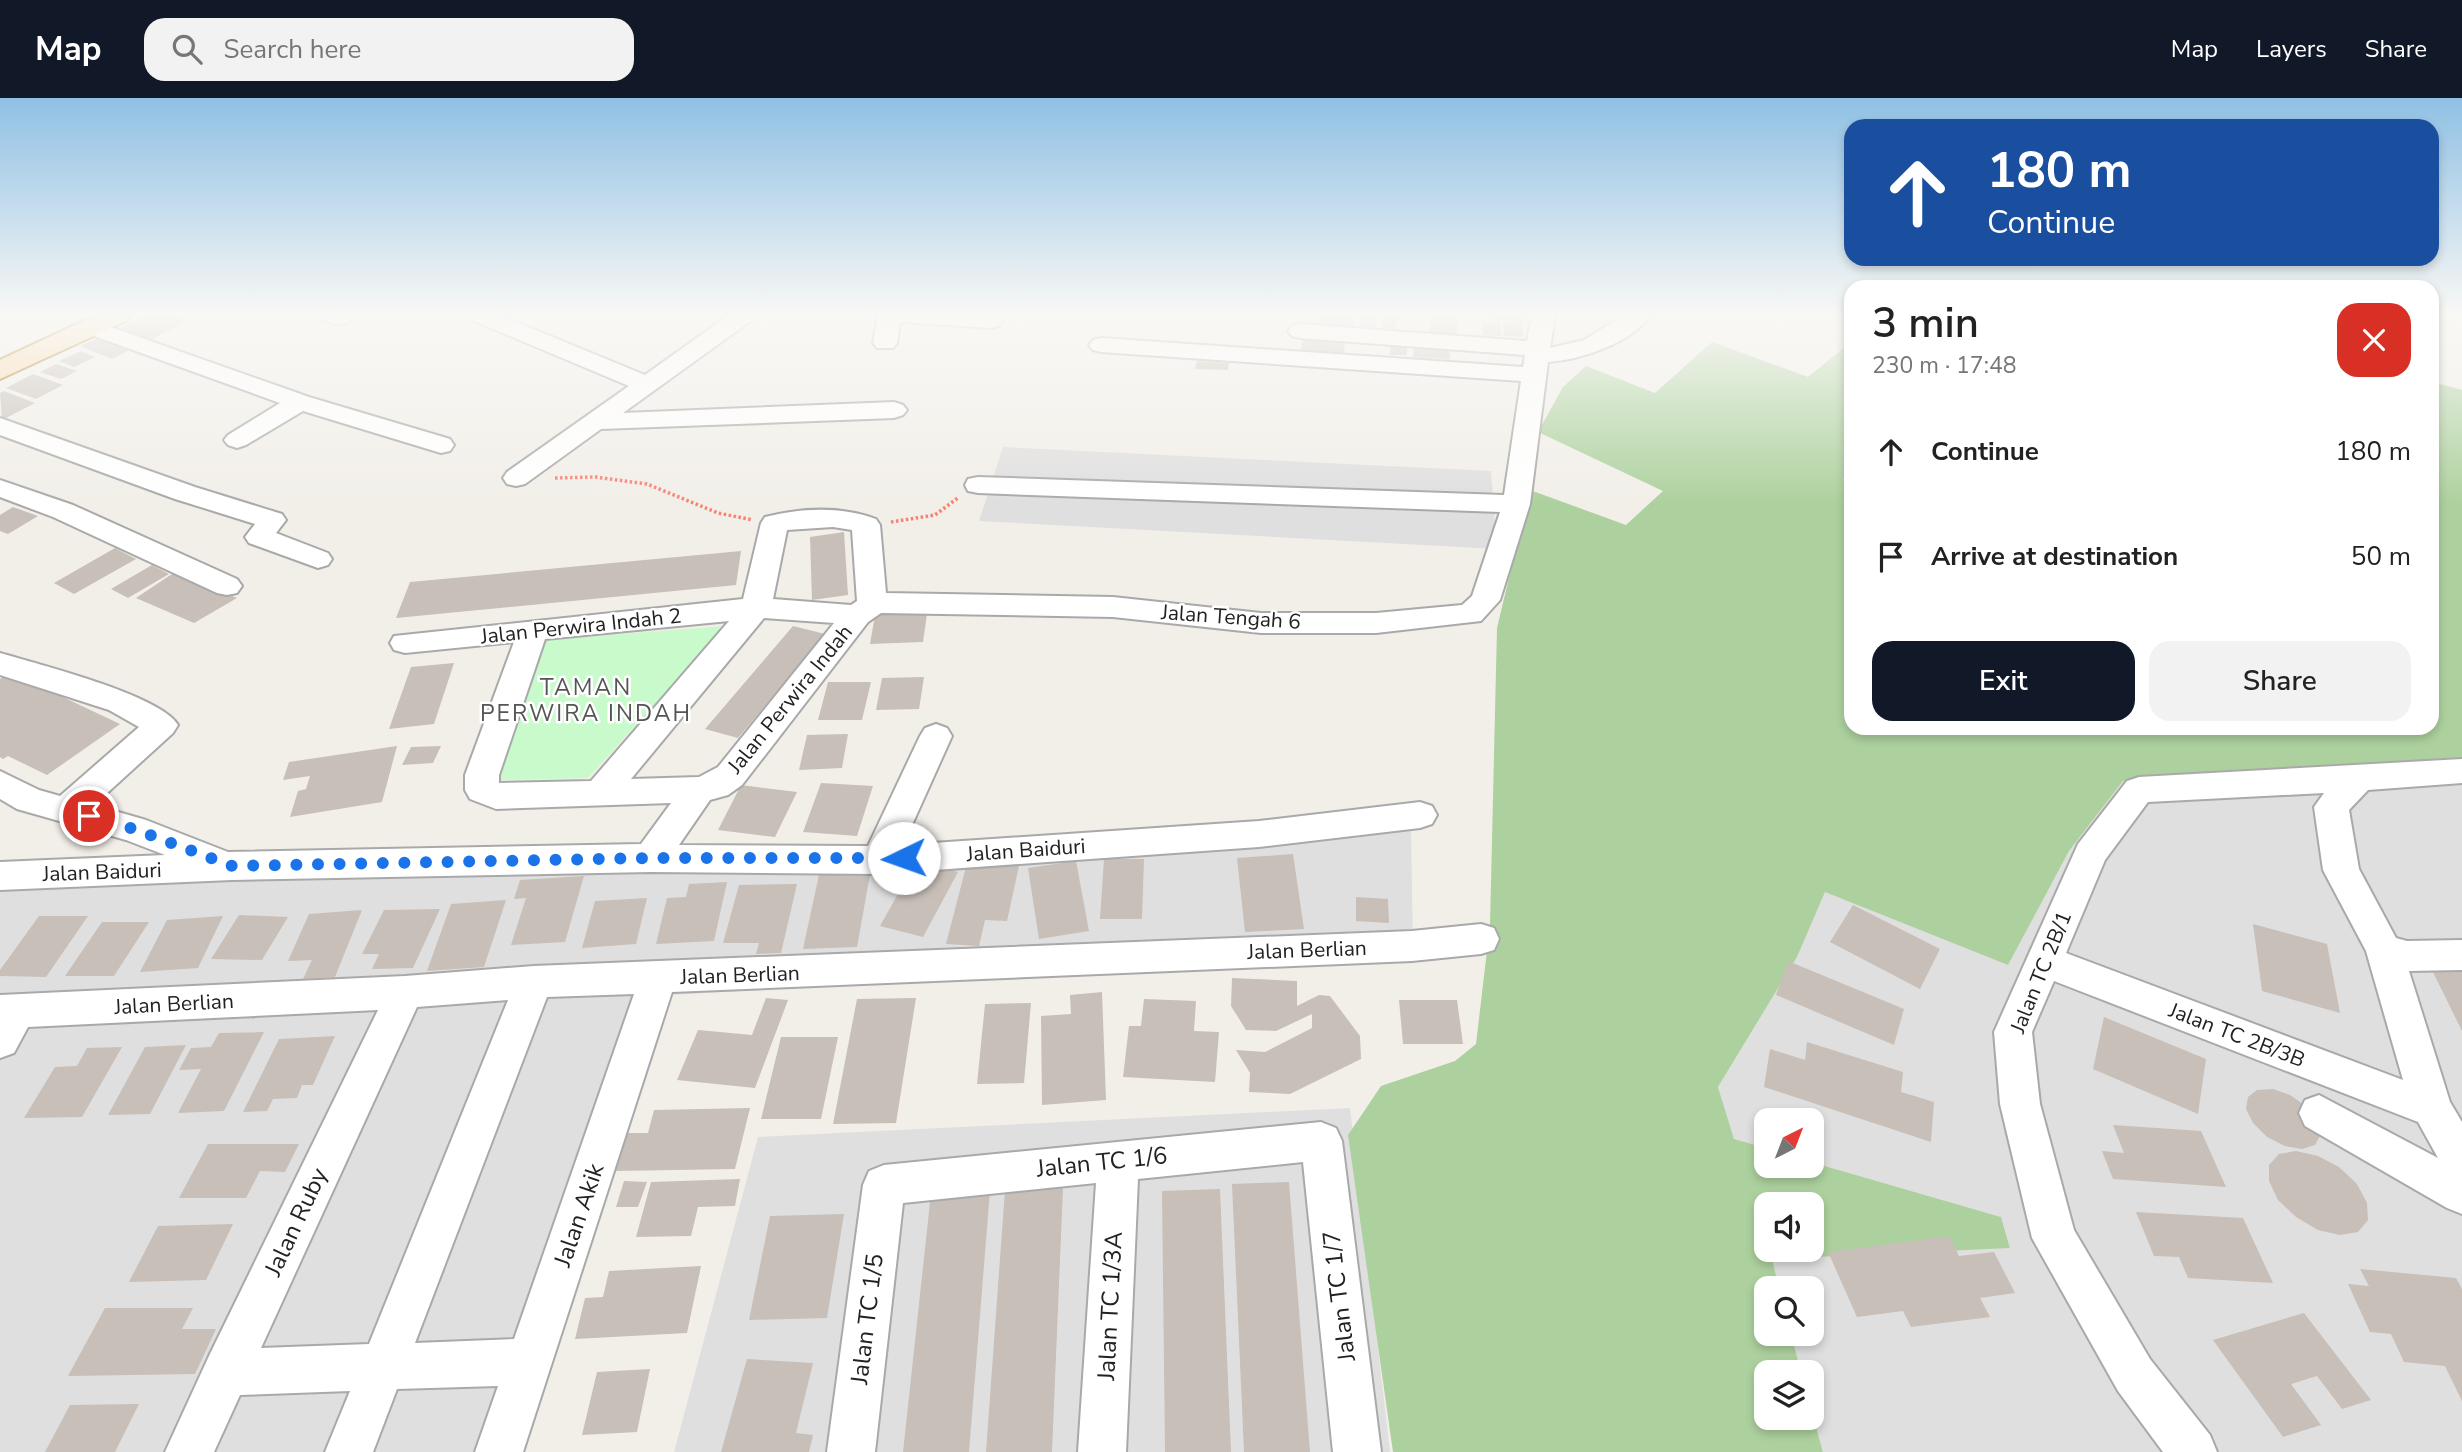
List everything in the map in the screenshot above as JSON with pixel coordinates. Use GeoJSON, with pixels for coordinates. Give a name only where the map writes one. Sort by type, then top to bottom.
{"type":"FeatureCollection","features":[{"type":"Feature","properties":{"kind":"street"},"geometry":{"type":"LineString","coordinates":[[238,378],[300,402],[441,445]]}},
{"type":"Feature","properties":{"kind":"street"},"geometry":{"type":"LineString","coordinates":[[632,378],[646,384]]}},
{"type":"Feature","properties":{"kind":"street"},"geometry":{"type":"LineString","coordinates":[[518,477],[654,378]]}},
{"type":"Feature","properties":{"kind":"street","name":"Jalan Tengah 6"},"geometry":{"type":"LineString","coordinates":[[756,608],[865,610],[888,602],[1113,607],[1261,623],[1376,624],[1469,614],[1485,600],[1516,504],[1534,378]]}},
{"type":"Feature","properties":{"kind":"street"},"geometry":{"type":"LineString","coordinates":[[237,440],[300,402]]}},
{"type":"Feature","properties":{"kind":"street"},"geometry":{"type":"LineString","coordinates":[[593,422],[894,410]]}},
{"type":"Feature","properties":{"kind":"street"},"geometry":{"type":"LineString","coordinates":[[0,426],[185,493],[272,520],[259,537],[318,559]]}},
{"type":"Feature","properties":{"kind":"street"},"geometry":{"type":"LineString","coordinates":[[978,485],[1516,504]]}},
{"type":"Feature","properties":{"kind":"street"},"geometry":{"type":"LineString","coordinates":[[0,488],[63,511],[226,586]]}},
{"type":"Feature","properties":{"kind":"street"},"geometry":{"type":"LineString","coordinates":[[600,793],[756,608],[775,523],[839,517],[866,525],[865,610]]}},
{"type":"Feature","properties":{"kind":"street","name":"Jalan Perwira Indah 2"},"geometry":{"type":"LineString","coordinates":[[405,643],[756,608]]}},
{"type":"Feature","properties":{"kind":"street","name":"Jalan Perwira Indah"},"geometry":{"type":"LineString","coordinates":[[533,631],[482,775],[482,790],[496,796],[699,790],[716,786],[730,776],[865,610]]}},
{"type":"Feature","properties":{"kind":"street"},"geometry":{"type":"LineString","coordinates":[[0,664],[120,702],[162,725],[67,809]]}},
{"type":"Feature","properties":{"kind":"street"},"geometry":{"type":"LineString","coordinates":[[879,860],[936,736]]}},
{"type":"Feature","properties":{"kind":"street","name":"Jalan TC 2B/1"},"geometry":{"type":"LineString","coordinates":[[2193,1452],[2134,1375],[2054,1238],[2020,1104],[2013,1032],[2090,854],[2139,790],[2462,771]]}},
{"type":"Feature","properties":{"kind":"street"},"geometry":{"type":"LineString","coordinates":[[2359,779],[2331,807],[2341,870],[2384,950],[2432,1109],[2462,1160]]}},
{"type":"Feature","properties":{"kind":"street"},"geometry":{"type":"LineString","coordinates":[[0,785],[29,800],[134,829],[232,866]]}},
{"type":"Feature","properties":{"kind":"street"},"geometry":{"type":"LineString","coordinates":[[651,858],[699,790]]}},
{"type":"Feature","properties":{"kind":"street","name":"Jalan Baiduri"},"geometry":{"type":"LineString","coordinates":[[0,876],[232,866],[651,858],[879,860],[1259,834],[1420,815]]}},
{"type":"Feature","properties":{"kind":"street","name":"Jalan Berlian"},"geometry":{"type":"LineString","coordinates":[[5,1022],[534,982],[1412,946],[1481,939]]}},
{"type":"Feature","properties":{"kind":"street"},"geometry":{"type":"LineString","coordinates":[[2384,950],[2407,956],[2462,955]]}},
{"type":"Feature","properties":{"kind":"street","name":"Jalan TC 2B/3B"},"geometry":{"type":"LineString","coordinates":[[2043,961],[2432,1109]]}},
{"type":"Feature","properties":{"kind":"street","name":"Jalan Akik"},"geometry":{"type":"LineString","coordinates":[[499,1452],[658,978]]}},
{"type":"Feature","properties":{"kind":"street"},"geometry":{"type":"LineString","coordinates":[[349,1452],[534,982]]}},
{"type":"Feature","properties":{"kind":"street","name":"Jalan Ruby"},"geometry":{"type":"LineString","coordinates":[[189,1452],[405,992]]}},
{"type":"Feature","properties":{"kind":"street"},"geometry":{"type":"LineString","coordinates":[[2319,1113],[2462,1194]]}},
{"type":"Feature","properties":{"kind":"street","name":"Jalan TC 1/6"},"geometry":{"type":"LineString","coordinates":[[884,1185],[1321,1141]]}},
{"type":"Feature","properties":{"kind":"street","name":"Jalan TC 1/7"},"geometry":{"type":"LineString","coordinates":[[1321,1141],[1357,1452]]}},
{"type":"Feature","properties":{"kind":"street","name":"Jalan TC 1/3A"},"geometry":{"type":"LineString","coordinates":[[1102,1452],[1118,1160]]}},
{"type":"Feature","properties":{"kind":"street","name":"Jalan TC 1/5"},"geometry":{"type":"LineString","coordinates":[[851,1452],[884,1185]]}},
{"type":"Feature","properties":{"kind":"street"},"geometry":{"type":"LineString","coordinates":[[225,1373],[530,1362]]}},
{"type":"Feature","properties":{"kind":"path"},"geometry":{"type":"LineString","coordinates":[[518,477],[622,479],[647,484],[718,513],[775,523]]}},
{"type":"Feature","properties":{"kind":"path"},"geometry":{"type":"LineString","coordinates":[[866,525],[935,515],[966,490],[978,485]]}},
{"type":"Feature","properties":{"kind":"shaded area"},"geometry":{"type":"Polygon","coordinates":[[[1003,447],[1491,471],[1497,549],[979,521],[1003,447]]]}},
{"type":"Feature","properties":{"kind":"shaded area"},"geometry":{"type":"Polygon","coordinates":[[[2462,760],[2462,1452],[1823,1452],[1817,1430],[1824,1430],[1824,1360],[1798,1360],[1794,1346],[1824,1346],[1824,1276],[1776,1276],[1772,1262],[1824,1262],[1824,1256],[2010,1247],[2001,1217],[1824,1166],[1824,1108],[1754,1108],[1754,1145],[1734,1139],[1718,1087],[1797,957],[1825,891],[2008,964],[2069,851],[2123,781],[2462,760]]]}},
{"type":"Feature","properties":{"kind":"shaded area"},"geometry":{"type":"Polygon","coordinates":[[[1411,826],[1413,953],[670,995],[524,1452],[0,1452],[0,891],[1411,826]]]}},
{"type":"Feature","properties":{"kind":"shaded area"},"geometry":{"type":"Polygon","coordinates":[[[1350,1108],[1390,1452],[674,1452],[758,1137],[1350,1108]]]}},
{"type":"Feature","properties":{"kind":"green space"},"geometry":{"type":"Polygon","coordinates":[[[1573,378],[1617,378],[1655,393],[1672,378],[1844,378],[1844,735],[2439,735],[2439,384],[2462,390],[2462,760],[2123,781],[2069,851],[2008,965],[1825,892],[1797,957],[1718,1087],[1734,1139],[1754,1145],[1754,1178],[1824,1178],[1824,1166],[2001,1217],[2010,1248],[1824,1257],[1824,1192],[1754,1192],[1754,1262],[1773,1262],[1776,1276],[1754,1276],[1754,1346],[1794,1346],[1798,1360],[1754,1360],[1754,1430],[1817,1430],[1823,1452],[1393,1452],[1348,1135],[1381,1086],[1455,1061],[1476,1044],[1490,925],[1497,628],[1530,490],[1626,525],[1663,491],[1538,432],[1563,387],[1573,378]]]}},
{"type":"Feature","properties":{"kind":"green space"},"geometry":{"type":"Polygon","coordinates":[[[726,626],[588,778],[499,780],[544,640],[726,626]]]}},
{"type":"Feature","properties":{"kind":"building"},"geometry":{"type":"Polygon","coordinates":[[[25,378],[44,378],[63,385],[36,399],[6,388],[25,378]]]}},
{"type":"Feature","properties":{"kind":"building"},"geometry":{"type":"Polygon","coordinates":[[[4,391],[35,403],[2,420],[0,393],[4,391]]]}},
{"type":"Feature","properties":{"kind":"building"},"geometry":{"type":"Polygon","coordinates":[[[13,507],[38,516],[8,534],[0,531],[0,515],[13,507]]]}},
{"type":"Feature","properties":{"kind":"building"},"geometry":{"type":"Polygon","coordinates":[[[844,532],[848,595],[812,600],[810,537],[844,532]]]}},
{"type":"Feature","properties":{"kind":"building"},"geometry":{"type":"Polygon","coordinates":[[[115,548],[136,559],[74,594],[54,583],[115,548]]]}},
{"type":"Feature","properties":{"kind":"building"},"geometry":{"type":"Polygon","coordinates":[[[741,551],[736,585],[396,618],[410,582],[741,551]]]}},
{"type":"Feature","properties":{"kind":"building"},"geometry":{"type":"Polygon","coordinates":[[[152,565],[169,574],[128,598],[111,589],[152,565]]]}},
{"type":"Feature","properties":{"kind":"building"},"geometry":{"type":"Polygon","coordinates":[[[175,572],[237,598],[194,623],[136,598],[175,572]]]}},
{"type":"Feature","properties":{"kind":"building"},"geometry":{"type":"Polygon","coordinates":[[[927,614],[923,642],[870,644],[875,615],[927,614]]]}},
{"type":"Feature","properties":{"kind":"building"},"geometry":{"type":"Polygon","coordinates":[[[793,626],[825,634],[738,738],[705,729],[793,626]]]}},
{"type":"Feature","properties":{"kind":"building"},"geometry":{"type":"Polygon","coordinates":[[[454,663],[434,724],[389,729],[411,667],[454,663]]]}},
{"type":"Feature","properties":{"kind":"building"},"geometry":{"type":"Polygon","coordinates":[[[10,672],[120,724],[47,775],[8,756],[3,759],[0,757],[0,679],[10,672]]]}},
{"type":"Feature","properties":{"kind":"building"},"geometry":{"type":"Polygon","coordinates":[[[924,677],[919,709],[876,710],[882,678],[924,677]]]}},
{"type":"Feature","properties":{"kind":"building"},"geometry":{"type":"Polygon","coordinates":[[[828,682],[871,682],[862,720],[818,720],[828,682]]]}},
{"type":"Feature","properties":{"kind":"building"},"geometry":{"type":"Polygon","coordinates":[[[848,734],[842,768],[799,770],[807,735],[848,734]]]}},
{"type":"Feature","properties":{"kind":"building"},"geometry":{"type":"Polygon","coordinates":[[[397,746],[382,802],[290,817],[298,791],[306,789],[310,776],[283,780],[289,762],[397,746]]]}},
{"type":"Feature","properties":{"kind":"building"},"geometry":{"type":"Polygon","coordinates":[[[441,746],[433,763],[402,765],[411,747],[441,746]]]}},
{"type":"Feature","properties":{"kind":"building"},"geometry":{"type":"Polygon","coordinates":[[[821,783],[873,786],[857,836],[803,832],[821,783]]]}},
{"type":"Feature","properties":{"kind":"building"},"geometry":{"type":"Polygon","coordinates":[[[741,785],[797,792],[775,837],[718,830],[741,785]]]}},
{"type":"Feature","properties":{"kind":"building"},"geometry":{"type":"Polygon","coordinates":[[[1293,854],[1304,929],[1245,932],[1237,858],[1293,854]]]}},
{"type":"Feature","properties":{"kind":"building"},"geometry":{"type":"Polygon","coordinates":[[[1104,859],[1144,859],[1142,919],[1100,919],[1104,859]]]}},
{"type":"Feature","properties":{"kind":"building"},"geometry":{"type":"Polygon","coordinates":[[[1076,861],[1089,931],[1039,939],[1028,868],[1076,861]]]}},
{"type":"Feature","properties":{"kind":"building"},"geometry":{"type":"Polygon","coordinates":[[[916,862],[958,872],[923,937],[880,926],[916,862]]]}},
{"type":"Feature","properties":{"kind":"building"},"geometry":{"type":"Polygon","coordinates":[[[967,863],[1019,866],[1007,921],[985,920],[979,946],[946,944],[967,863]]]}},
{"type":"Feature","properties":{"kind":"building"},"geometry":{"type":"Polygon","coordinates":[[[871,869],[857,947],[803,949],[820,870],[871,869]]]}},
{"type":"Feature","properties":{"kind":"building"},"geometry":{"type":"Polygon","coordinates":[[[584,876],[565,942],[511,945],[526,898],[514,899],[520,880],[584,876]]]}},
{"type":"Feature","properties":{"kind":"building"},"geometry":{"type":"Polygon","coordinates":[[[727,882],[714,941],[656,944],[667,898],[686,897],[689,884],[727,882]]]}},
{"type":"Feature","properties":{"kind":"building"},"geometry":{"type":"Polygon","coordinates":[[[797,884],[781,953],[756,954],[759,943],[723,943],[739,885],[797,884]]]}},
{"type":"Feature","properties":{"kind":"building"},"geometry":{"type":"Polygon","coordinates":[[[1356,897],[1388,899],[1389,923],[1356,921],[1356,897]]]}},
{"type":"Feature","properties":{"kind":"building"},"geometry":{"type":"Polygon","coordinates":[[[647,898],[636,944],[582,948],[595,901],[647,898]]]}},
{"type":"Feature","properties":{"kind":"building"},"geometry":{"type":"Polygon","coordinates":[[[506,900],[484,967],[427,971],[451,904],[506,900]]]}},
{"type":"Feature","properties":{"kind":"building"},"geometry":{"type":"Polygon","coordinates":[[[1853,905],[1940,949],[1920,989],[1830,942],[1853,905]]]}},
{"type":"Feature","properties":{"kind":"building"},"geometry":{"type":"Polygon","coordinates":[[[440,909],[413,968],[372,969],[379,954],[362,954],[384,910],[440,909]]]}},
{"type":"Feature","properties":{"kind":"building"},"geometry":{"type":"Polygon","coordinates":[[[362,910],[335,977],[303,979],[312,960],[288,961],[309,914],[362,910]]]}},
{"type":"Feature","properties":{"kind":"building"},"geometry":{"type":"Polygon","coordinates":[[[239,915],[288,917],[262,960],[211,959],[239,915]]]}},
{"type":"Feature","properties":{"kind":"building"},"geometry":{"type":"Polygon","coordinates":[[[39,916],[88,916],[46,977],[0,976],[0,970],[39,916]]]}},
{"type":"Feature","properties":{"kind":"building"},"geometry":{"type":"Polygon","coordinates":[[[223,916],[198,968],[140,972],[167,920],[223,916]]]}},
{"type":"Feature","properties":{"kind":"building"},"geometry":{"type":"Polygon","coordinates":[[[102,922],[149,922],[114,976],[65,976],[102,922]]]}},
{"type":"Feature","properties":{"kind":"building"},"geometry":{"type":"Polygon","coordinates":[[[2253,924],[2327,944],[2340,1013],[2262,991],[2253,924]]]}},
{"type":"Feature","properties":{"kind":"building"},"geometry":{"type":"Polygon","coordinates":[[[1788,961],[1904,1009],[1894,1045],[1776,995],[1788,961]]]}},
{"type":"Feature","properties":{"kind":"building"},"geometry":{"type":"Polygon","coordinates":[[[2429,964],[2462,969],[2462,1031],[2429,964]]]}},
{"type":"Feature","properties":{"kind":"building"},"geometry":{"type":"Polygon","coordinates":[[[1232,978],[1297,981],[1297,1006],[1319,995],[1330,996],[1360,1036],[1361,1059],[1290,1094],[1249,1092],[1250,1073],[1236,1050],[1265,1052],[1312,1028],[1312,1014],[1276,1031],[1246,1030],[1231,1006],[1232,978]]]}},
{"type":"Feature","properties":{"kind":"building"},"geometry":{"type":"Polygon","coordinates":[[[1102,992],[1106,1100],[1042,1105],[1041,1016],[1071,1014],[1070,995],[1102,992]]]}},
{"type":"Feature","properties":{"kind":"building"},"geometry":{"type":"Polygon","coordinates":[[[766,998],[788,1000],[755,1088],[677,1080],[698,1030],[752,1035],[766,998]]]}},
{"type":"Feature","properties":{"kind":"building"},"geometry":{"type":"Polygon","coordinates":[[[916,998],[896,1123],[833,1124],[857,999],[916,998]]]}},
{"type":"Feature","properties":{"kind":"building"},"geometry":{"type":"Polygon","coordinates":[[[1144,999],[1196,1001],[1194,1031],[1219,1032],[1215,1082],[1123,1077],[1129,1026],[1141,1026],[1144,999]]]}},
{"type":"Feature","properties":{"kind":"building"},"geometry":{"type":"Polygon","coordinates":[[[1399,1000],[1457,1000],[1463,1044],[1403,1044],[1399,1000]]]}},
{"type":"Feature","properties":{"kind":"building"},"geometry":{"type":"Polygon","coordinates":[[[1031,1003],[1024,1083],[977,1084],[985,1004],[1031,1003]]]}},
{"type":"Feature","properties":{"kind":"building"},"geometry":{"type":"Polygon","coordinates":[[[2104,1017],[2206,1059],[2198,1114],[2093,1069],[2104,1017]]]}},
{"type":"Feature","properties":{"kind":"building"},"geometry":{"type":"Polygon","coordinates":[[[264,1032],[224,1111],[178,1113],[201,1069],[179,1070],[191,1048],[211,1047],[219,1033],[264,1032]]]}},
{"type":"Feature","properties":{"kind":"building"},"geometry":{"type":"Polygon","coordinates":[[[335,1036],[313,1085],[302,1085],[297,1098],[273,1099],[267,1111],[243,1112],[279,1039],[335,1036]]]}},
{"type":"Feature","properties":{"kind":"building"},"geometry":{"type":"Polygon","coordinates":[[[781,1037],[838,1037],[821,1119],[761,1119],[781,1037]]]}},
{"type":"Feature","properties":{"kind":"building"},"geometry":{"type":"Polygon","coordinates":[[[1807,1042],[1903,1072],[1901,1092],[1934,1102],[1931,1142],[1764,1087],[1770,1049],[1805,1060],[1807,1042]]]}},
{"type":"Feature","properties":{"kind":"building"},"geometry":{"type":"Polygon","coordinates":[[[186,1045],[150,1114],[108,1115],[145,1047],[186,1045]]]}},
{"type":"Feature","properties":{"kind":"building"},"geometry":{"type":"Polygon","coordinates":[[[122,1047],[82,1117],[24,1118],[55,1067],[77,1066],[87,1048],[122,1047]]]}},
{"type":"Feature","properties":{"kind":"building"},"geometry":{"type":"Polygon","coordinates":[[[2273,1089],[2290,1095],[2306,1106],[2321,1134],[2315,1145],[2302,1149],[2285,1146],[2267,1137],[2253,1123],[2246,1109],[2248,1097],[2257,1090],[2273,1089]]]}},
{"type":"Feature","properties":{"kind":"building"},"geometry":{"type":"Polygon","coordinates":[[[750,1108],[735,1169],[614,1171],[625,1133],[648,1133],[654,1110],[750,1108]]]}},
{"type":"Feature","properties":{"kind":"building"},"geometry":{"type":"Polygon","coordinates":[[[2113,1125],[2201,1131],[2226,1187],[2113,1179],[2102,1151],[2124,1153],[2113,1125]]]}},
{"type":"Feature","properties":{"kind":"building"},"geometry":{"type":"Polygon","coordinates":[[[208,1144],[299,1144],[285,1172],[260,1171],[246,1198],[179,1198],[208,1144]]]}},
{"type":"Feature","properties":{"kind":"building"},"geometry":{"type":"Polygon","coordinates":[[[2296,1151],[2318,1156],[2339,1167],[2357,1184],[2367,1203],[2368,1220],[2358,1232],[2340,1235],[2318,1230],[2296,1217],[2278,1200],[2269,1181],[2269,1165],[2279,1154],[2296,1151]]]}},
{"type":"Feature","properties":{"kind":"building"},"geometry":{"type":"Polygon","coordinates":[[[740,1179],[735,1206],[698,1207],[691,1236],[636,1237],[651,1182],[740,1179]]]}},
{"type":"Feature","properties":{"kind":"building"},"geometry":{"type":"Polygon","coordinates":[[[624,1181],[647,1182],[638,1207],[616,1207],[624,1181]]]}},
{"type":"Feature","properties":{"kind":"building"},"geometry":{"type":"Polygon","coordinates":[[[1289,1182],[1310,1452],[1244,1452],[1232,1184],[1289,1182]]]}},
{"type":"Feature","properties":{"kind":"building"},"geometry":{"type":"Polygon","coordinates":[[[1063,1188],[1052,1452],[986,1452],[1005,1190],[1063,1188]]]}},
{"type":"Feature","properties":{"kind":"building"},"geometry":{"type":"Polygon","coordinates":[[[1220,1189],[1231,1452],[1165,1452],[1162,1191],[1220,1189]]]}},
{"type":"Feature","properties":{"kind":"building"},"geometry":{"type":"Polygon","coordinates":[[[990,1191],[969,1452],[903,1452],[931,1193],[990,1191]]]}},
{"type":"Feature","properties":{"kind":"building"},"geometry":{"type":"Polygon","coordinates":[[[2136,1212],[2243,1218],[2273,1283],[2188,1278],[2179,1257],[2154,1256],[2136,1212]]]}},
{"type":"Feature","properties":{"kind":"building"},"geometry":{"type":"Polygon","coordinates":[[[844,1214],[827,1318],[749,1320],[770,1216],[844,1214]]]}},
{"type":"Feature","properties":{"kind":"building"},"geometry":{"type":"Polygon","coordinates":[[[233,1224],[206,1280],[129,1282],[158,1226],[233,1224]]]}},
{"type":"Feature","properties":{"kind":"building"},"geometry":{"type":"Polygon","coordinates":[[[1949,1236],[1959,1256],[1994,1252],[2015,1293],[1980,1298],[1990,1317],[1911,1327],[1903,1311],[1857,1317],[1828,1252],[1949,1236]]]}},
{"type":"Feature","properties":{"kind":"building"},"geometry":{"type":"Polygon","coordinates":[[[701,1266],[687,1333],[575,1339],[585,1298],[603,1297],[609,1271],[701,1266]]]}},
{"type":"Feature","properties":{"kind":"building"},"geometry":{"type":"Polygon","coordinates":[[[2360,1269],[2456,1278],[2462,1289],[2462,1401],[2445,1366],[2404,1362],[2391,1334],[2370,1332],[2348,1284],[2369,1286],[2360,1269]]]}},
{"type":"Feature","properties":{"kind":"building"},"geometry":{"type":"Polygon","coordinates":[[[105,1308],[193,1308],[182,1329],[216,1329],[195,1374],[68,1376],[105,1308]]]}},
{"type":"Feature","properties":{"kind":"building"},"geometry":{"type":"Polygon","coordinates":[[[2304,1313],[2371,1400],[2342,1409],[2317,1376],[2291,1384],[2321,1425],[2283,1437],[2213,1340],[2304,1313]]]}},
{"type":"Feature","properties":{"kind":"building"},"geometry":{"type":"Polygon","coordinates":[[[747,1359],[813,1363],[796,1433],[813,1435],[809,1452],[721,1452],[747,1359]]]}},
{"type":"Feature","properties":{"kind":"building"},"geometry":{"type":"Polygon","coordinates":[[[650,1369],[637,1432],[582,1435],[597,1372],[650,1369]]]}},
{"type":"Feature","properties":{"kind":"building"},"geometry":{"type":"Polygon","coordinates":[[[139,1404],[115,1452],[45,1452],[70,1405],[139,1404]]]}},
{"type":"Feature","properties":{"kind":"district","name":"TAMAN PERWIRA INDAH"},"geometry":{"type":"Point","coordinates":[586,700]}},
{"type":"Feature","properties":{"kind":"route"},"geometry":{"type":"LineString","coordinates":[[89,816],[134,829],[232,866],[651,858],[904,858]]}}]}
